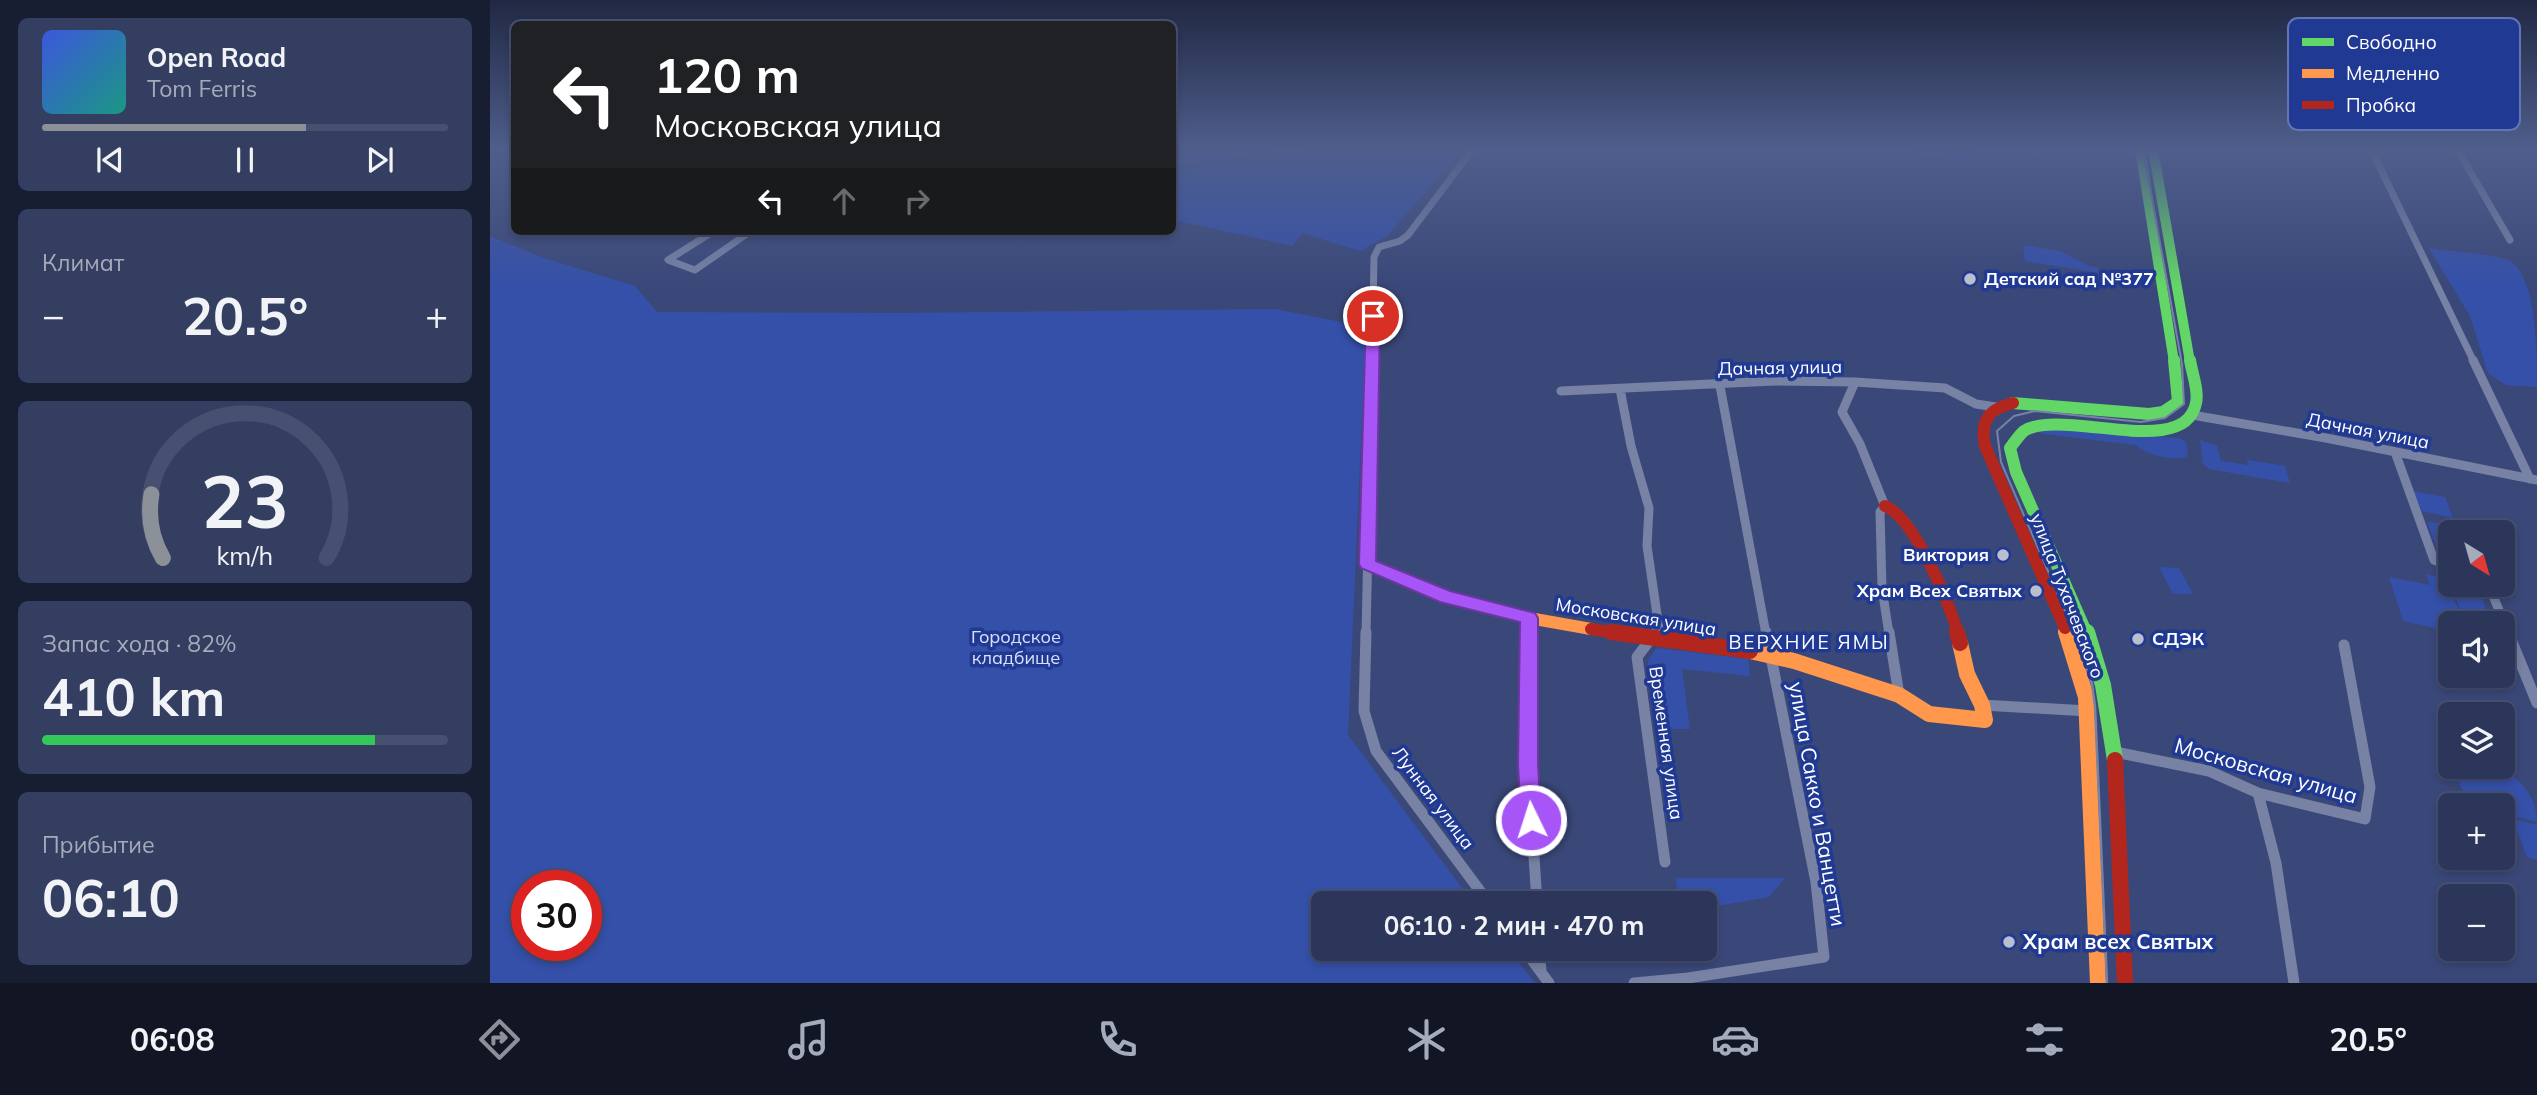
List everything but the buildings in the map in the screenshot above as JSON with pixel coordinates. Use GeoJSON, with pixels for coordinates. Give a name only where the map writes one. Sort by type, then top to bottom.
{"type":"FeatureCollection","features":[{"type":"Feature","properties":{"kind":"main road"},"geometry":{"type":"LineString","coordinates":[[2147,195],[2179,394],[2178,402],[2168,410]]}},
{"type":"Feature","properties":{"kind":"main road"},"geometry":{"type":"LineString","coordinates":[[1996,407],[2023,402],[2140,413],[2168,410],[2190,417],[2197,402],[2160,195]]}},
{"type":"Feature","properties":{"kind":"main road","name":"улица Тухачевского"},"geometry":{"type":"LineString","coordinates":[[1996,407],[1984,419],[1984,442],[2062,624],[2083,682],[2088,711],[2098,983]]}},
{"type":"Feature","properties":{"kind":"main road","name":"улица Тухачевского"},"geometry":{"type":"LineString","coordinates":[[2125,983],[2115,752],[2110,712],[2096,658],[2063,574],[2016,472],[2010,448],[2017,434],[2027,427],[2040,424],[2149,432],[2175,426],[2190,417]]}},
{"type":"Feature","properties":{"kind":"main road"},"geometry":{"type":"LineString","coordinates":[[1885,506],[1895,510],[1937,574],[1952,608],[1967,674],[1982,705]]}},
{"type":"Feature","properties":{"kind":"main road","name":"Московская улица"},"geometry":{"type":"LineString","coordinates":[[1367,564],[1446,597],[1529,618],[1770,656],[1899,695],[1929,714],[1985,720],[1982,705]]}},
{"type":"Feature","properties":{"kind":"street"},"geometry":{"type":"LineString","coordinates":[[1380,247],[1400,241],[1408,235],[1438,195]]}},
{"type":"Feature","properties":{"kind":"street"},"geometry":{"type":"LineString","coordinates":[[2393,195],[2533,480]]}},
{"type":"Feature","properties":{"kind":"street"},"geometry":{"type":"LineString","coordinates":[[2484,195],[2510,240]]}},
{"type":"Feature","properties":{"kind":"street"},"geometry":{"type":"LineString","coordinates":[[708,235],[668,260],[695,270],[745,235]]}},
{"type":"Feature","properties":{"kind":"street","name":"Лунная улица"},"geometry":{"type":"LineString","coordinates":[[1380,247],[1374,257],[1364,711],[1376,751],[1480,891]]}},
{"type":"Feature","properties":{"kind":"street","name":"Дачная улица"},"geometry":{"type":"LineString","coordinates":[[1561,391],[1720,386],[1775,381],[1855,382],[1945,388],[1976,404],[1996,407]]}},
{"type":"Feature","properties":{"kind":"street"},"geometry":{"type":"LineString","coordinates":[[1855,382],[1842,412],[1860,444],[1885,506],[1880,512],[1882,589],[1899,695]]}},
{"type":"Feature","properties":{"kind":"street","name":"улица Сакко и Ванцетти"},"geometry":{"type":"LineString","coordinates":[[1634,983],[1688,978],[1824,957],[1816,882],[1770,656],[1720,386]]}},
{"type":"Feature","properties":{"kind":"street","name":"Временная улица"},"geometry":{"type":"LineString","coordinates":[[1620,389],[1631,446],[1649,508],[1647,546],[1659,628],[1637,657],[1665,862]]}},
{"type":"Feature","properties":{"kind":"street","name":"Дачная улица"},"geometry":{"type":"LineString","coordinates":[[2190,417],[2395,452],[2533,480]]}},
{"type":"Feature","properties":{"kind":"street"},"geometry":{"type":"LineString","coordinates":[[2395,452],[2434,560],[2438,562]]}},
{"type":"Feature","properties":{"kind":"street"},"geometry":{"type":"LineString","coordinates":[[2493,597],[2537,704]]}},
{"type":"Feature","properties":{"kind":"street"},"geometry":{"type":"LineString","coordinates":[[1529,618],[1528,764],[1535,891]]}},
{"type":"Feature","properties":{"kind":"street","name":"Московская улица"},"geometry":{"type":"LineString","coordinates":[[2115,752],[2209,771],[2258,793],[2365,819],[2370,787],[2344,645]]}},
{"type":"Feature","properties":{"kind":"street"},"geometry":{"type":"LineString","coordinates":[[1982,705],[2088,711]]}},
{"type":"Feature","properties":{"kind":"street"},"geometry":{"type":"LineString","coordinates":[[2258,793],[2276,863],[2294,983]]}},
{"type":"Feature","properties":{"kind":"street"},"geometry":{"type":"LineString","coordinates":[[1533,961],[1545,978]]}},
{"type":"Feature","properties":{"kind":"green space"},"geometry":{"type":"Polygon","coordinates":[[[1176,195],[1423,195],[1387,236],[1360,251],[1302,233],[1293,246],[1176,221],[1176,195]]]}},
{"type":"Feature","properties":{"kind":"green space","name":"Городское кладбище"},"geometry":{"type":"Polygon","coordinates":[[[490,236],[544,258],[635,286],[657,312],[899,313],[1275,309],[1366,327],[1348,735],[1464,891],[1311,891],[1311,961],[1518,961],[1535,983],[490,983],[490,236]]]}},
{"type":"Feature","properties":{"kind":"green space"},"geometry":{"type":"Polygon","coordinates":[[[2023,245],[2060,251],[2091,267],[2098,267],[2098,273],[2025,261],[2023,245]]]}},
{"type":"Feature","properties":{"kind":"green space"},"geometry":{"type":"Polygon","coordinates":[[[2429,248],[2502,258],[2510,261],[2519,270],[2526,283],[2534,317],[2537,387],[2506,385],[2488,373],[2470,316],[2429,248]]]}},
{"type":"Feature","properties":{"kind":"green space"},"geometry":{"type":"Polygon","coordinates":[[[2040,429],[2179,438],[2186,442],[2188,456],[2161,456],[2146,452],[2136,445],[2045,434],[2041,433],[2040,429]]]}},
{"type":"Feature","properties":{"kind":"green space"},"geometry":{"type":"Polygon","coordinates":[[[2200,440],[2217,446],[2221,461],[2248,465],[2247,460],[2285,466],[2290,483],[2209,469],[2203,464],[2200,440]]]}},
{"type":"Feature","properties":{"kind":"green space"},"geometry":{"type":"Polygon","coordinates":[[[2413,491],[2445,497],[2453,518],[2422,511],[2413,491]]]}},
{"type":"Feature","properties":{"kind":"green space"},"geometry":{"type":"Polygon","coordinates":[[[2427,522],[2438,523],[2438,551],[2427,522]]]}},
{"type":"Feature","properties":{"kind":"green space"},"geometry":{"type":"Polygon","coordinates":[[[2159,567],[2179,568],[2193,594],[2173,594],[2159,567]]]}},
{"type":"Feature","properties":{"kind":"green space"},"geometry":{"type":"Polygon","coordinates":[[[2426,574],[2438,577],[2438,597],[2453,597],[2459,611],[2438,611],[2438,636],[2435,628],[2403,621],[2389,577],[2430,585],[2426,574]]]}},
{"type":"Feature","properties":{"kind":"green space"},"geometry":{"type":"Polygon","coordinates":[[[2456,597],[2481,597],[2487,611],[2461,611],[2456,597]]]}},
{"type":"Feature","properties":{"kind":"green space"},"geometry":{"type":"Polygon","coordinates":[[[1656,648],[1748,659],[1750,676],[1682,669],[1690,729],[1656,729],[1648,661],[1656,648]]]}},
{"type":"Feature","properties":{"kind":"green space"},"geometry":{"type":"Polygon","coordinates":[[[2515,778],[2532,799],[2537,822],[2515,816],[2515,793],[2465,793],[2458,779],[2506,781],[2515,778]]]}},
{"type":"Feature","properties":{"kind":"green space"},"geometry":{"type":"Polygon","coordinates":[[[2515,820],[2537,825],[2537,860],[2527,857],[2515,820]]]}},
{"type":"Feature","properties":{"kind":"green space"},"geometry":{"type":"Polygon","coordinates":[[[1676,878],[1785,878],[1769,897],[1717,906],[1717,891],[1677,891],[1676,878]]]}},
{"type":"Feature","properties":{"kind":"tram line"},"geometry":{"type":"LineString","coordinates":[[2075,634],[2001,462],[1997,431],[2014,416],[2035,411],[2141,422],[2165,418],[2184,404],[2182,364],[2151,195]]}},
{"type":"Feature","properties":{"kind":"tram line"},"geometry":{"type":"LineString","coordinates":[[2074,632],[2092,684],[2095,706],[2107,983]]}},
{"type":"Feature","properties":{"kind":"traffic: fast"},"geometry":{"type":"LineString","coordinates":[[2013,403],[2149,414],[2163,412],[2178,402],[2179,394],[2147,195]]}},
{"type":"Feature","properties":{"kind":"traffic: fast"},"geometry":{"type":"LineString","coordinates":[[2115,760],[2111,722],[2092,648],[2064,576],[2016,472],[2010,448],[2023,432],[2043,425],[2067,424],[2148,432],[2172,428],[2193,411],[2197,402],[2161,195]]}},
{"type":"Feature","properties":{"kind":"traffic: slow"},"geometry":{"type":"LineString","coordinates":[[1367,564],[1446,597],[1529,618],[1591,629]]}},
{"type":"Feature","properties":{"kind":"traffic: slow"},"geometry":{"type":"LineString","coordinates":[[2065,628],[2086,697],[2098,983]]}},
{"type":"Feature","properties":{"kind":"traffic: slow"},"geometry":{"type":"LineString","coordinates":[[1750,651],[1794,661],[1899,695],[1929,714],[1985,720],[1982,705],[1967,674],[1960,643]]}},
{"type":"Feature","properties":{"kind":"traffic: jam"},"geometry":{"type":"LineString","coordinates":[[2013,403],[1993,410],[1984,421],[1985,446],[2065,628]]}},
{"type":"Feature","properties":{"kind":"traffic: jam"},"geometry":{"type":"LineString","coordinates":[[1885,506],[1895,510],[1934,573],[1949,605],[1960,643]]}},
{"type":"Feature","properties":{"kind":"traffic: jam"},"geometry":{"type":"LineString","coordinates":[[1591,629],[1750,651]]}},
{"type":"Feature","properties":{"kind":"traffic: jam"},"geometry":{"type":"LineString","coordinates":[[2115,760],[2125,983]]}},
{"type":"Feature","properties":{"kind":"place","name":"Детский сад №377"},"geometry":{"type":"Point","coordinates":[1970,279]}},
{"type":"Feature","properties":{"kind":"place","name":"Виктория"},"geometry":{"type":"Point","coordinates":[2003,555]}},
{"type":"Feature","properties":{"kind":"place","name":"Храм Всех Святых"},"geometry":{"type":"Point","coordinates":[2036,591]}},
{"type":"Feature","properties":{"kind":"place","name":"СДЭК"},"geometry":{"type":"Point","coordinates":[2138,639]}},
{"type":"Feature","properties":{"kind":"place","name":"Храм всех Святых"},"geometry":{"type":"Point","coordinates":[2009,942]}},
{"type":"Feature","properties":{"kind":"district","name":"ВЕРХНИЕ ЯМЫ"},"geometry":{"type":"Point","coordinates":[1809,642]}},
{"type":"Feature","properties":{"kind":"route"},"geometry":{"type":"LineString","coordinates":[[1373,316],[1367,564],[1446,597],[1529,618],[1528,764],[1531,820]]}}]}
